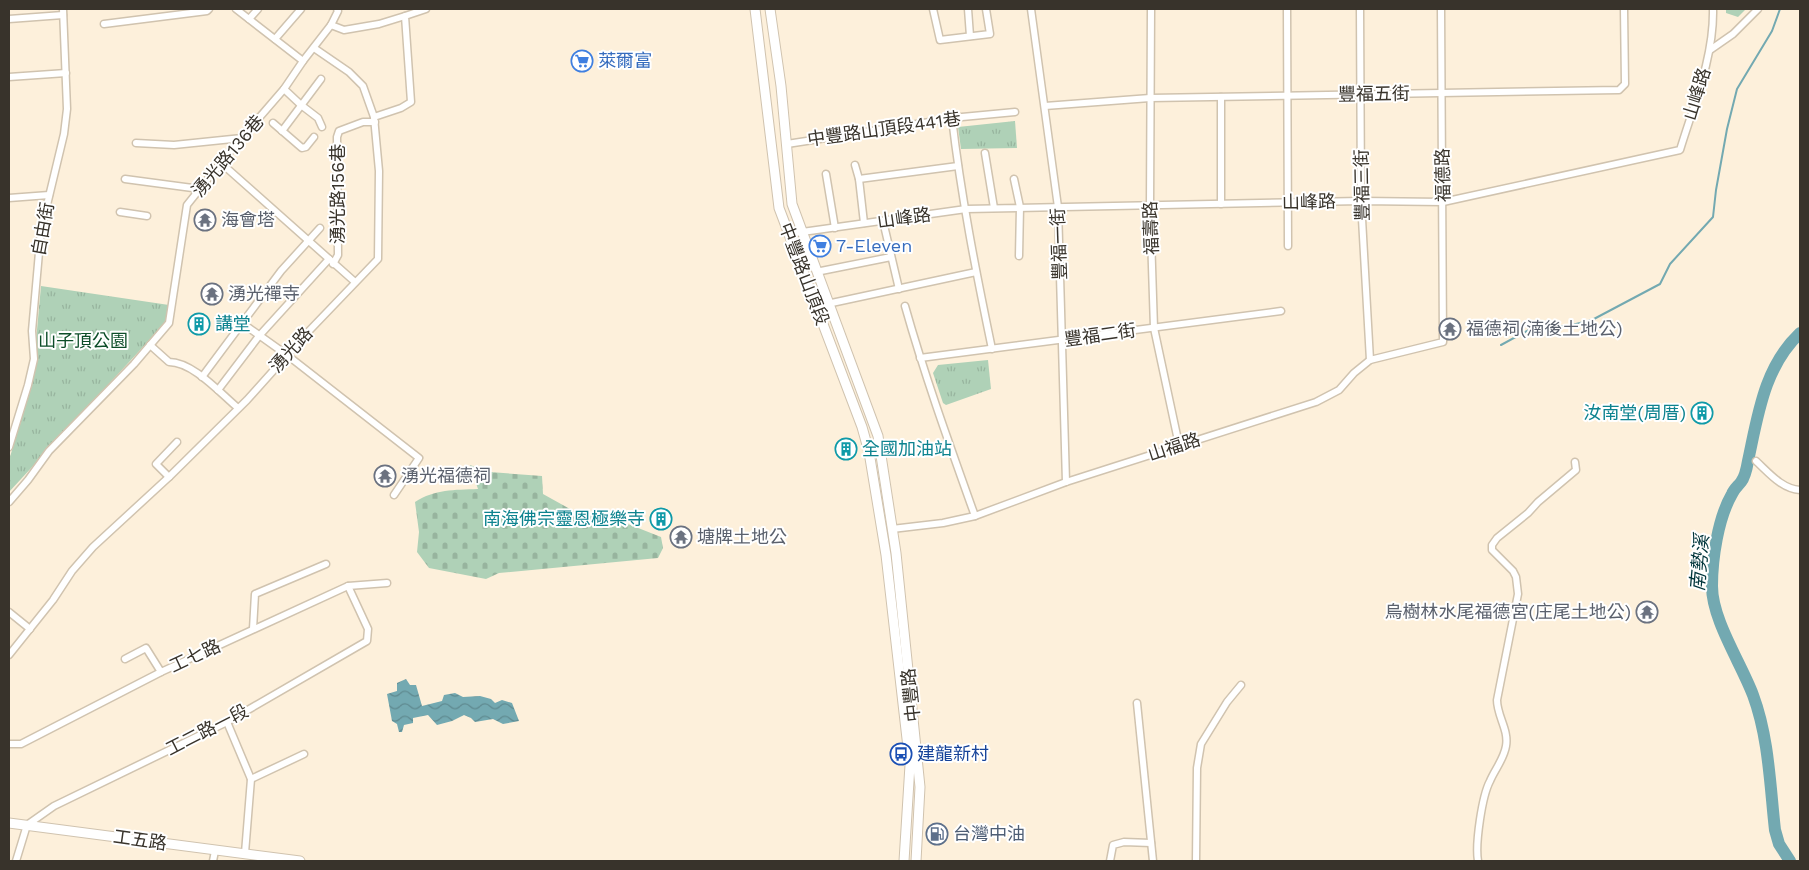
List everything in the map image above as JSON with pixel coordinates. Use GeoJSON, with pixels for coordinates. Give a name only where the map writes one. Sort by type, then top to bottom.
{"type":"FeatureCollection","features":[{"type":"Feature","properties":{"kind":"main road","name":"中豐路山頂段"},"geometry":{"type":"LineString","coordinates":[[755,9],[779,208],[862,427],[869,452],[882,533]]}},
{"type":"Feature","properties":{"kind":"main road","name":"中豐路山頂段"},"geometry":{"type":"LineString","coordinates":[[770,9],[781,86],[792,204],[878,436],[892,528]]}},
{"type":"Feature","properties":{"kind":"main road","name":"中豐路"},"geometry":{"type":"LineString","coordinates":[[892,528],[920,787],[916,861]]}},
{"type":"Feature","properties":{"kind":"main road","name":"中豐路"},"geometry":{"type":"LineString","coordinates":[[882,533],[910,765],[904,861]]}},
{"type":"Feature","properties":{"kind":"main road"},"geometry":{"type":"LineString","coordinates":[[908,812],[918,812]]}},
{"type":"Feature","properties":{"kind":"main road","name":"工五路"},"geometry":{"type":"LineString","coordinates":[[9,823],[300,861]]}},
{"type":"Feature","properties":{"kind":"street"},"geometry":{"type":"LineString","coordinates":[[104,24],[207,11],[209,9]]}},
{"type":"Feature","properties":{"kind":"street"},"geometry":{"type":"LineString","coordinates":[[236,9],[303,62]]}},
{"type":"Feature","properties":{"kind":"street"},"geometry":{"type":"LineString","coordinates":[[249,19],[258,9]]}},
{"type":"Feature","properties":{"kind":"street"},"geometry":{"type":"LineString","coordinates":[[275,39],[301,9]]}},
{"type":"Feature","properties":{"kind":"street","name":"湧光路136巷"},"geometry":{"type":"LineString","coordinates":[[9,502],[50,451],[169,323],[187,205],[284,89],[331,25],[338,11],[337,9]]}},
{"type":"Feature","properties":{"kind":"street"},"geometry":{"type":"LineString","coordinates":[[331,25],[344,30],[379,24],[426,9]]}},
{"type":"Feature","properties":{"kind":"street"},"geometry":{"type":"LineString","coordinates":[[933,9],[940,40],[990,34],[986,9]]}},
{"type":"Feature","properties":{"kind":"street"},"geometry":{"type":"LineString","coordinates":[[968,9],[970,36]]}},
{"type":"Feature","properties":{"kind":"street","name":"豐福一街"},"geometry":{"type":"LineString","coordinates":[[1031,9],[1058,207],[1066,482]]}},
{"type":"Feature","properties":{"kind":"street","name":"福壽路"},"geometry":{"type":"LineString","coordinates":[[1150,9],[1150,205],[1154,328],[1179,446]]}},
{"type":"Feature","properties":{"kind":"street"},"geometry":{"type":"LineString","coordinates":[[1287,9],[1288,246]]}},
{"type":"Feature","properties":{"kind":"street","name":"豐福三街"},"geometry":{"type":"LineString","coordinates":[[1360,9],[1361,201],[1370,360]]}},
{"type":"Feature","properties":{"kind":"street","name":"福德路"},"geometry":{"type":"LineString","coordinates":[[1441,9],[1443,342]]}},
{"type":"Feature","properties":{"kind":"street","name":"豐福五街"},"geometry":{"type":"LineString","coordinates":[[1045,106],[1150,98],[1221,96],[1619,90],[1624,84],[1624,9]]}},
{"type":"Feature","properties":{"kind":"street","name":"山峰路"},"geometry":{"type":"LineString","coordinates":[[788,234],[966,209],[1361,201],[1443,202],[1680,150],[1710,50],[1714,29],[1713,9]]}},
{"type":"Feature","properties":{"kind":"street"},"geometry":{"type":"LineString","coordinates":[[1710,50],[1733,34],[1758,9]]}},
{"type":"Feature","properties":{"kind":"street"},"geometry":{"type":"LineString","coordinates":[[9,19],[63,12]]}},
{"type":"Feature","properties":{"kind":"street","name":"自由街"},"geometry":{"type":"LineString","coordinates":[[9,447],[28,385],[34,358],[32,331],[41,230],[64,134],[67,108],[63,12]]}},
{"type":"Feature","properties":{"kind":"street"},"geometry":{"type":"LineString","coordinates":[[374,119],[411,102],[405,16]]}},
{"type":"Feature","properties":{"kind":"street","name":"湧光路"},"geometry":{"type":"LineString","coordinates":[[9,655],[53,600],[72,571],[93,547],[169,477],[238,408],[378,259],[379,171],[374,119],[363,86],[349,72],[314,48]]}},
{"type":"Feature","properties":{"kind":"street"},"geometry":{"type":"LineString","coordinates":[[9,77],[66,73]]}},
{"type":"Feature","properties":{"kind":"street"},"geometry":{"type":"LineString","coordinates":[[282,131],[321,79]]}},
{"type":"Feature","properties":{"kind":"street"},"geometry":{"type":"LineString","coordinates":[[284,89],[318,118],[322,127]]}},
{"type":"Feature","properties":{"kind":"street"},"geometry":{"type":"LineString","coordinates":[[1220,204],[1221,96]]}},
{"type":"Feature","properties":{"kind":"street","name":"中豐路山頂段441巷"},"geometry":{"type":"LineString","coordinates":[[787,144],[952,118],[1015,112]]}},
{"type":"Feature","properties":{"kind":"street"},"geometry":{"type":"LineString","coordinates":[[952,118],[976,272],[992,349]]}},
{"type":"Feature","properties":{"kind":"street","name":"湧光路156巷"},"geometry":{"type":"LineString","coordinates":[[331,262],[338,255],[337,137],[339,131],[374,119]]}},
{"type":"Feature","properties":{"kind":"street"},"geometry":{"type":"LineString","coordinates":[[272,122],[302,148],[306,147],[314,137]]}},
{"type":"Feature","properties":{"kind":"street"},"geometry":{"type":"LineString","coordinates":[[136,144],[174,145],[242,138]]}},
{"type":"Feature","properties":{"kind":"street"},"geometry":{"type":"LineString","coordinates":[[985,154],[994,208]]}},
{"type":"Feature","properties":{"kind":"street"},"geometry":{"type":"LineString","coordinates":[[221,163],[355,282]]}},
{"type":"Feature","properties":{"kind":"street"},"geometry":{"type":"LineString","coordinates":[[855,165],[859,179],[864,223]]}},
{"type":"Feature","properties":{"kind":"street"},"geometry":{"type":"LineString","coordinates":[[859,179],[958,166]]}},
{"type":"Feature","properties":{"kind":"street"},"geometry":{"type":"LineString","coordinates":[[826,174],[835,228]]}},
{"type":"Feature","properties":{"kind":"street"},"geometry":{"type":"LineString","coordinates":[[125,179],[200,189]]}},
{"type":"Feature","properties":{"kind":"street"},"geometry":{"type":"LineString","coordinates":[[1014,179],[1020,207],[1019,256]]}},
{"type":"Feature","properties":{"kind":"street"},"geometry":{"type":"LineString","coordinates":[[9,198],[49,195]]}},
{"type":"Feature","properties":{"kind":"street"},"geometry":{"type":"LineString","coordinates":[[120,212],[147,216]]}},
{"type":"Feature","properties":{"kind":"street"},"geometry":{"type":"LineString","coordinates":[[883,220],[899,289]]}},
{"type":"Feature","properties":{"kind":"street"},"geometry":{"type":"LineString","coordinates":[[202,377],[281,271],[320,228]]}},
{"type":"Feature","properties":{"kind":"street"},"geometry":{"type":"LineString","coordinates":[[816,272],[891,257]]}},
{"type":"Feature","properties":{"kind":"street"},"geometry":{"type":"LineString","coordinates":[[218,390],[259,336],[301,289],[331,262]]}},
{"type":"Feature","properties":{"kind":"street"},"geometry":{"type":"LineString","coordinates":[[828,304],[976,272]]}},
{"type":"Feature","properties":{"kind":"street"},"geometry":{"type":"LineString","coordinates":[[905,306],[920,358],[975,516]]}},
{"type":"Feature","properties":{"kind":"street","name":"豐福二街"},"geometry":{"type":"LineString","coordinates":[[920,358],[1281,310]]}},
{"type":"Feature","properties":{"kind":"street"},"geometry":{"type":"LineString","coordinates":[[242,323],[287,354],[419,458],[394,495]]}},
{"type":"Feature","properties":{"kind":"street","name":"山福路"},"geometry":{"type":"LineString","coordinates":[[892,528],[943,523],[975,516],[1066,482],[1321,400],[1339,390],[1354,372],[1370,360],[1443,342]]}},
{"type":"Feature","properties":{"kind":"street"},"geometry":{"type":"LineString","coordinates":[[150,345],[168,362],[177,362],[202,377],[238,408]]}},
{"type":"Feature","properties":{"kind":"street"},"geometry":{"type":"LineString","coordinates":[[169,477],[156,464],[176,442]]}},
{"type":"Feature","properties":{"kind":"street"},"geometry":{"type":"LineString","coordinates":[[1756,461],[1777,481],[1793,489],[1800,490]]}},
{"type":"Feature","properties":{"kind":"street"},"geometry":{"type":"LineString","coordinates":[[1478,861],[1477,850],[1483,802],[1489,782],[1502,760],[1507,744],[1505,729],[1497,708],[1497,700],[1518,594],[1516,577],[1513,571],[1492,550],[1492,545],[1497,538],[1576,470],[1575,462]]}},
{"type":"Feature","properties":{"kind":"street"},"geometry":{"type":"LineString","coordinates":[[253,629],[255,594],[326,564]]}},
{"type":"Feature","properties":{"kind":"street","name":"工七路"},"geometry":{"type":"LineString","coordinates":[[9,744],[22,744],[161,672],[348,586],[388,583]]}},
{"type":"Feature","properties":{"kind":"street","name":"工二路一段"},"geometry":{"type":"LineString","coordinates":[[26,825],[54,806],[228,722],[367,641],[368,629],[348,586]]}},
{"type":"Feature","properties":{"kind":"street"},"geometry":{"type":"LineString","coordinates":[[9,612],[30,629]]}},
{"type":"Feature","properties":{"kind":"street"},"geometry":{"type":"LineString","coordinates":[[125,659],[146,648],[161,672]]}},
{"type":"Feature","properties":{"kind":"street"},"geometry":{"type":"LineString","coordinates":[[1196,861],[1197,768],[1201,744],[1227,702],[1241,685]]}},
{"type":"Feature","properties":{"kind":"street"},"geometry":{"type":"LineString","coordinates":[[1136,703],[1153,861]]}},
{"type":"Feature","properties":{"kind":"street"},"geometry":{"type":"LineString","coordinates":[[228,722],[251,779],[244,853]]}},
{"type":"Feature","properties":{"kind":"street"},"geometry":{"type":"LineString","coordinates":[[251,779],[304,754]]}},
{"type":"Feature","properties":{"kind":"street"},"geometry":{"type":"LineString","coordinates":[[16,861],[26,825]]}},
{"type":"Feature","properties":{"kind":"street"},"geometry":{"type":"LineString","coordinates":[[1110,861],[1112,845],[1124,842],[1151,843]]}},
{"type":"Feature","properties":{"kind":"street"},"geometry":{"type":"LineString","coordinates":[[213,861],[215,851]]}},
{"type":"Feature","properties":{"kind":"green space"},"geometry":{"type":"Polygon","coordinates":[[[1726,9],[1746,9],[1738,17],[1726,13],[1726,9]]]}},
{"type":"Feature","properties":{"kind":"green space"},"geometry":{"type":"Polygon","coordinates":[[[1015,121],[1017,148],[961,149],[958,127],[1015,121]]]}},
{"type":"Feature","properties":{"kind":"green space","name":"山子頂公園"},"geometry":{"type":"Polygon","coordinates":[[[41,286],[169,305],[167,321],[9,492],[9,460],[32,385],[41,286]]]}},
{"type":"Feature","properties":{"kind":"green space"},"geometry":{"type":"Polygon","coordinates":[[[988,360],[991,389],[946,405],[943,403],[933,373],[938,365],[988,360]]]}},
{"type":"Feature","properties":{"kind":"green space"},"geometry":{"type":"Polygon","coordinates":[[[470,465],[490,472],[542,476],[543,494],[579,514],[597,515],[613,523],[623,522],[661,537],[663,548],[658,558],[499,573],[486,579],[429,568],[417,552],[419,532],[415,502],[437,492],[478,489],[470,465]]]}},
{"type":"Feature","properties":{"kind":"water"},"geometry":{"type":"Polygon","coordinates":[[[406,679],[410,685],[416,685],[422,706],[442,701],[444,695],[455,693],[463,697],[480,696],[491,699],[495,703],[502,700],[512,703],[519,721],[503,724],[493,719],[475,722],[464,715],[437,725],[428,715],[413,718],[413,723],[404,725],[402,732],[399,732],[397,724],[392,721],[387,694],[397,691],[397,683],[406,679]]]}},
{"type":"Feature","properties":{"kind":"waterway"},"geometry":{"type":"LineString","coordinates":[[1501,345],[1536,326],[1568,326],[1592,320],[1660,284],[1670,264],[1713,217],[1727,129],[1737,89],[1772,31],[1780,9]]}},
{"type":"Feature","properties":{"kind":"waterway","name":"南勢溪"},"geometry":{"type":"LineString","coordinates":[[1790,861],[1779,844],[1775,830],[1766,745],[1758,711],[1748,683],[1722,627],[1713,599],[1712,586],[1715,551],[1723,515],[1734,491],[1745,475],[1764,392],[1778,361],[1800,333]]}},
{"type":"Feature","properties":{"kind":"place","name":"萊爾富"},"geometry":{"type":"Point","coordinates":[582,61]}},
{"type":"Feature","properties":{"kind":"place","name":"海會塔"},"geometry":{"type":"Point","coordinates":[205,220]}},
{"type":"Feature","properties":{"kind":"place","name":"7-Eleven"},"geometry":{"type":"Point","coordinates":[820,246]}},
{"type":"Feature","properties":{"kind":"place","name":"湧光禪寺"},"geometry":{"type":"Point","coordinates":[212,294]}},
{"type":"Feature","properties":{"kind":"place","name":"講堂"},"geometry":{"type":"Point","coordinates":[199,324]}},
{"type":"Feature","properties":{"kind":"place","name":"福德祠(湳後土地公)"},"geometry":{"type":"Point","coordinates":[1450,329]}},
{"type":"Feature","properties":{"kind":"place","name":"汝南堂(周厝)"},"geometry":{"type":"Point","coordinates":[1702,413]}},
{"type":"Feature","properties":{"kind":"place","name":"全國加油站"},"geometry":{"type":"Point","coordinates":[846,449]}},
{"type":"Feature","properties":{"kind":"place","name":"湧光福德祠"},"geometry":{"type":"Point","coordinates":[385,476]}},
{"type":"Feature","properties":{"kind":"place","name":"南海佛宗靈恩極樂寺"},"geometry":{"type":"Point","coordinates":[661,519]}},
{"type":"Feature","properties":{"kind":"place","name":"塘牌土地公"},"geometry":{"type":"Point","coordinates":[681,537]}},
{"type":"Feature","properties":{"kind":"place","name":"烏樹林水尾福德宮(庄尾土地公)"},"geometry":{"type":"Point","coordinates":[1647,612]}},
{"type":"Feature","properties":{"kind":"place","name":"建龍新村"},"geometry":{"type":"Point","coordinates":[901,754]}},
{"type":"Feature","properties":{"kind":"place","name":"台灣中油"},"geometry":{"type":"Point","coordinates":[937,834]}}]}
